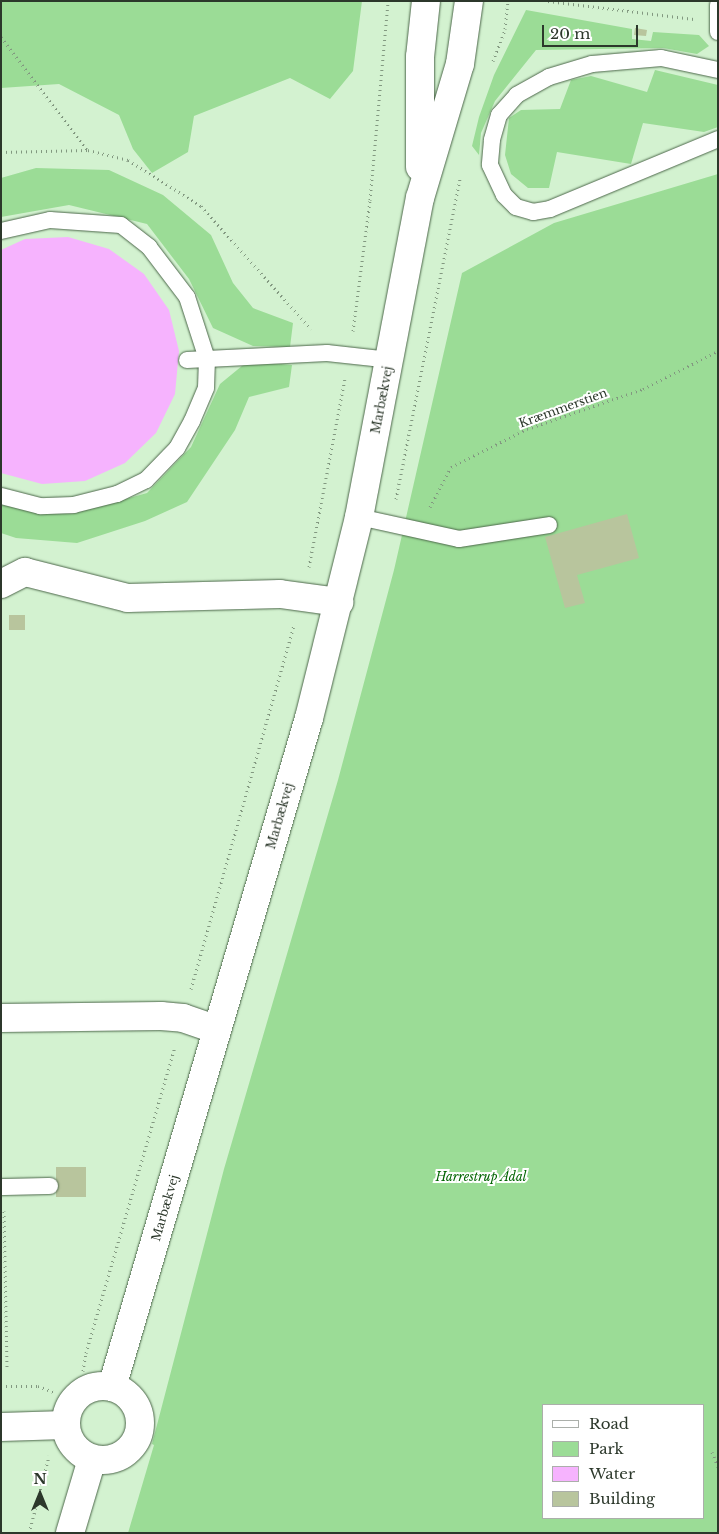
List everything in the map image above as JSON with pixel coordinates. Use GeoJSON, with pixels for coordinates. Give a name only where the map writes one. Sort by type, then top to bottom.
{"type":"FeatureCollection","features":[{"type":"Feature","properties":{"kind":"street","name":"Marbækvej"},"geometry":{"type":"LineString","coordinates":[[420,198],[420,57],[426,1]]}},
{"type":"Feature","properties":{"kind":"street","name":"Marbækvej"},"geometry":{"type":"LineString","coordinates":[[112,1387],[309,718],[339,602],[390,360],[420,198],[460,64],[469,1]]}},
{"type":"Feature","properties":{"kind":"street"},"geometry":{"type":"LineString","coordinates":[[1,584],[25,572],[128,598],[303,596],[339,602]]}},
{"type":"Feature","properties":{"kind":"street"},"geometry":{"type":"LineString","coordinates":[[1,1018],[183,1018],[217,1030]]}},
{"type":"Feature","properties":{"kind":"street"},"geometry":{"type":"LineString","coordinates":[[70,1533],[77,1424],[97,1386],[112,1387],[134,1401],[140,1415],[140,1431],[134,1445],[122,1456],[108,1461],[77,1424]]}},
{"type":"Feature","properties":{"kind":"street"},"geometry":{"type":"LineString","coordinates":[[1,1426],[77,1424]]}},
{"type":"Feature","properties":{"kind":"lane"},"geometry":{"type":"LineString","coordinates":[[718,70],[661,58],[592,64],[549,77],[517,95],[499,115],[492,140],[490,166],[504,195],[516,207],[533,212],[550,209],[718,139]]}},
{"type":"Feature","properties":{"kind":"lane"},"geometry":{"type":"LineString","coordinates":[[1,231],[50,220],[121,226],[149,248],[187,297],[207,359],[206,388],[192,421],[177,448],[146,480],[117,494],[74,505],[40,506],[1,496]]}},
{"type":"Feature","properties":{"kind":"lane"},"geometry":{"type":"LineString","coordinates":[[187,360],[327,353],[390,360]]}},
{"type":"Feature","properties":{"kind":"lane"},"geometry":{"type":"LineString","coordinates":[[358,517],[459,539],[549,525]]}},
{"type":"Feature","properties":{"kind":"lane"},"geometry":{"type":"LineString","coordinates":[[1,1187],[50,1186]]}},
{"type":"Feature","properties":{"kind":"path"},"geometry":{"type":"LineString","coordinates":[[29,1533],[48,1456],[77,1424],[83,1360],[303,596],[329,475],[350,355],[370,200],[388,1]]}},
{"type":"Feature","properties":{"kind":"path"},"geometry":{"type":"LineString","coordinates":[[506,29],[508,1]]}},
{"type":"Feature","properties":{"kind":"path"},"geometry":{"type":"LineString","coordinates":[[548,1],[673,19],[717,19]]}},
{"type":"Feature","properties":{"kind":"path"},"geometry":{"type":"LineString","coordinates":[[1,37],[88,150]]}},
{"type":"Feature","properties":{"kind":"path"},"geometry":{"type":"LineString","coordinates":[[1,152],[88,150],[128,160],[201,206],[318,336],[327,353]]}},
{"type":"Feature","properties":{"kind":"path","name":"Kræmmerstien"},"geometry":{"type":"LineString","coordinates":[[419,529],[451,467],[527,428],[643,389],[718,351]]}},
{"type":"Feature","properties":{"kind":"path"},"geometry":{"type":"LineString","coordinates":[[6,1206],[2,1220],[7,1369]]}},
{"type":"Feature","properties":{"kind":"path"},"geometry":{"type":"LineString","coordinates":[[1,1386],[38,1386],[77,1424]]}},
{"type":"Feature","properties":{"kind":"path"},"geometry":{"type":"LineString","coordinates":[[712,1452],[718,1468]]}},
{"type":"Feature","properties":{"kind":"green space"},"geometry":{"type":"Polygon","coordinates":[[[1,1],[362,1],[353,71],[330,99],[290,78],[194,116],[188,152],[152,173],[133,149],[119,115],[59,84],[1,88],[1,1]]]}},
{"type":"Feature","properties":{"kind":"green space"},"geometry":{"type":"Polygon","coordinates":[[[526,10],[632,29],[632,39],[651,41],[653,32],[699,35],[709,46],[697,54],[663,48],[536,50],[495,101],[481,133],[479,155],[472,146],[479,117],[494,75],[526,10]]]}},
{"type":"Feature","properties":{"kind":"green space"},"geometry":{"type":"Polygon","coordinates":[[[655,70],[718,85],[718,127],[704,132],[643,123],[631,164],[557,152],[549,188],[528,188],[511,174],[505,155],[509,118],[521,110],[560,109],[571,80],[591,76],[647,92],[655,70]]]}},
{"type":"Feature","properties":{"kind":"green space"},"geometry":{"type":"Polygon","coordinates":[[[36,168],[109,170],[163,195],[211,235],[233,283],[253,308],[293,323],[290,347],[253,346],[213,328],[189,279],[147,224],[69,205],[1,217],[1,178],[36,168]]]}},
{"type":"Feature","properties":{"kind":"green space","name":"Harrestrup Ådal"},"geometry":{"type":"Polygon","coordinates":[[[718,174],[718,1533],[128,1533],[154,1445],[152,1444],[224,1169],[338,780],[394,570],[462,273],[554,223],[718,174]]]}},
{"type":"Feature","properties":{"kind":"green space"},"geometry":{"type":"Polygon","coordinates":[[[248,361],[292,365],[289,387],[249,397],[235,430],[187,502],[145,521],[77,543],[16,538],[1,533],[1,505],[72,514],[147,493],[191,447],[220,384],[248,361]]]}},
{"type":"Feature","properties":{"kind":"water"},"geometry":{"type":"Polygon","coordinates":[[[68,237],[109,249],[144,274],[169,310],[179,351],[175,394],[156,433],[125,463],[85,481],[42,484],[1,473],[1,250],[25,239],[68,237]]]}},
{"type":"Feature","properties":{"kind":"building"},"geometry":{"type":"Polygon","coordinates":[[[635,28],[647,30],[646,36],[634,35],[635,28]]]}},
{"type":"Feature","properties":{"kind":"building"},"geometry":{"type":"Polygon","coordinates":[[[627,514],[639,558],[577,575],[585,603],[565,608],[545,537],[627,514]]]}},
{"type":"Feature","properties":{"kind":"building"},"geometry":{"type":"Polygon","coordinates":[[[9,615],[25,615],[25,630],[9,630],[9,615]]]}},
{"type":"Feature","properties":{"kind":"building"},"geometry":{"type":"Polygon","coordinates":[[[56,1167],[86,1167],[86,1197],[56,1197],[56,1167]]]}}]}
